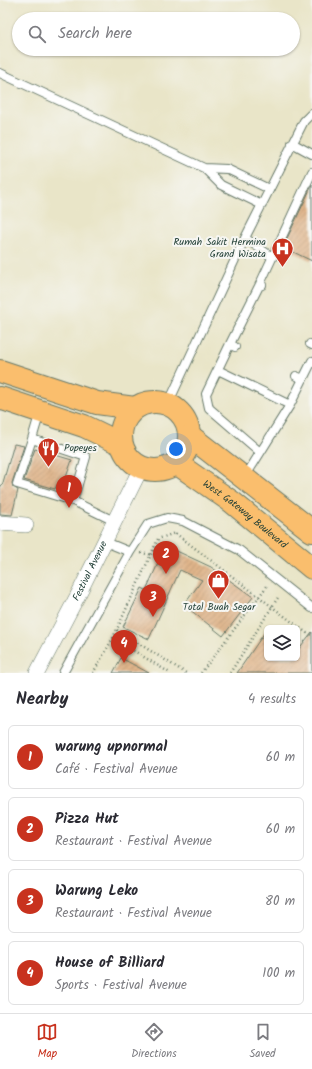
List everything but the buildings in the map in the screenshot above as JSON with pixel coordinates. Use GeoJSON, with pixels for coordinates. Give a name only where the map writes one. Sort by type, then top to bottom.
{"type":"FeatureCollection","features":[{"type":"Feature","properties":{"kind":"main road"},"geometry":{"type":"LineString","coordinates":[[0,370],[97,403],[135,408]]}},
{"type":"Feature","properties":{"kind":"main road"},"geometry":{"type":"LineString","coordinates":[[0,398],[84,426],[121,444]]}},
{"type":"Feature","properties":{"kind":"main road"},"geometry":{"type":"LineString","coordinates":[[151,402],[168,404],[177,409],[184,417],[190,436],[186,451],[176,463],[160,470],[141,468],[129,458],[121,444],[120,433],[127,415],[135,408],[151,402]]}},
{"type":"Feature","properties":{"kind":"main road"},"geometry":{"type":"LineString","coordinates":[[190,436],[312,531]]}},
{"type":"Feature","properties":{"kind":"main road","name":"West Gateway Boulevard"},"geometry":{"type":"LineString","coordinates":[[176,463],[232,502],[312,568]]}},
{"type":"Feature","properties":{"kind":"street","name":"Festival Avenue"},"geometry":{"type":"LineString","coordinates":[[37,673],[78,596],[141,468]]}},
{"type":"Feature","properties":{"kind":"street"},"geometry":{"type":"LineString","coordinates":[[0,523],[26,525]]}},
{"type":"Feature","properties":{"kind":"lane"},"geometry":{"type":"LineString","coordinates":[[0,73],[204,168],[221,185],[262,205]]}},
{"type":"Feature","properties":{"kind":"lane"},"geometry":{"type":"LineString","coordinates":[[168,404],[269,189],[304,121],[312,113]]}},
{"type":"Feature","properties":{"kind":"lane"},"geometry":{"type":"LineString","coordinates":[[292,143],[312,154]]}},
{"type":"Feature","properties":{"kind":"lane"},"geometry":{"type":"LineString","coordinates":[[204,168],[227,169],[269,189]]}},
{"type":"Feature","properties":{"kind":"lane"},"geometry":{"type":"LineString","coordinates":[[260,452],[209,408],[206,394],[232,346],[312,172]]}},
{"type":"Feature","properties":{"kind":"lane"},"geometry":{"type":"LineString","coordinates":[[245,238],[272,257]]}},
{"type":"Feature","properties":{"kind":"lane"},"geometry":{"type":"LineString","coordinates":[[244,477],[290,405],[299,378],[312,361]]}},
{"type":"Feature","properties":{"kind":"lane"},"geometry":{"type":"LineString","coordinates":[[218,370],[290,405]]}},
{"type":"Feature","properties":{"kind":"lane"},"geometry":{"type":"LineString","coordinates":[[41,412],[17,484],[73,501],[114,521]]}},
{"type":"Feature","properties":{"kind":"lane"},"geometry":{"type":"LineString","coordinates":[[32,439],[86,457],[73,501]]}},
{"type":"Feature","properties":{"kind":"lane"},"geometry":{"type":"LineString","coordinates":[[63,673],[130,552],[148,524],[167,518],[184,520],[239,550],[312,608]]}},
{"type":"Feature","properties":{"kind":"lane"},"geometry":{"type":"LineString","coordinates":[[104,541],[130,552]]}},
{"type":"Feature","properties":{"kind":"path"},"geometry":{"type":"LineString","coordinates":[[93,673],[117,630],[158,539],[175,533],[312,637]]}},
{"type":"Feature","properties":{"kind":"path"},"geometry":{"type":"LineString","coordinates":[[201,673],[273,577]]}},
{"type":"Feature","properties":{"kind":"path"},"geometry":{"type":"LineString","coordinates":[[230,673],[272,606],[286,587]]}},
{"type":"Feature","properties":{"kind":"path"},"geometry":{"type":"LineString","coordinates":[[117,630],[186,673]]}},
{"type":"Feature","properties":{"kind":"path"},"geometry":{"type":"LineString","coordinates":[[113,638],[170,673]]}},
{"type":"Feature","properties":{"kind":"place","name":"Rumah Sakit Hermina Grand Wisata"},"geometry":{"type":"Point","coordinates":[282,268]}},
{"type":"Feature","properties":{"kind":"place","name":"Popeyes"},"geometry":{"type":"Point","coordinates":[49,468]}},
{"type":"Feature","properties":{"kind":"place","name":"warung upnormal"},"geometry":{"type":"Point","coordinates":[69,508]}},
{"type":"Feature","properties":{"kind":"place","name":"Pizza Hut"},"geometry":{"type":"Point","coordinates":[166,574]}},
{"type":"Feature","properties":{"kind":"place","name":"Total Buah Segar"},"geometry":{"type":"Point","coordinates":[219,600]}},
{"type":"Feature","properties":{"kind":"place","name":"Warung Leko"},"geometry":{"type":"Point","coordinates":[153,617]}},
{"type":"Feature","properties":{"kind":"place","name":"House of Billiard"},"geometry":{"type":"Point","coordinates":[124,663]}}]}
